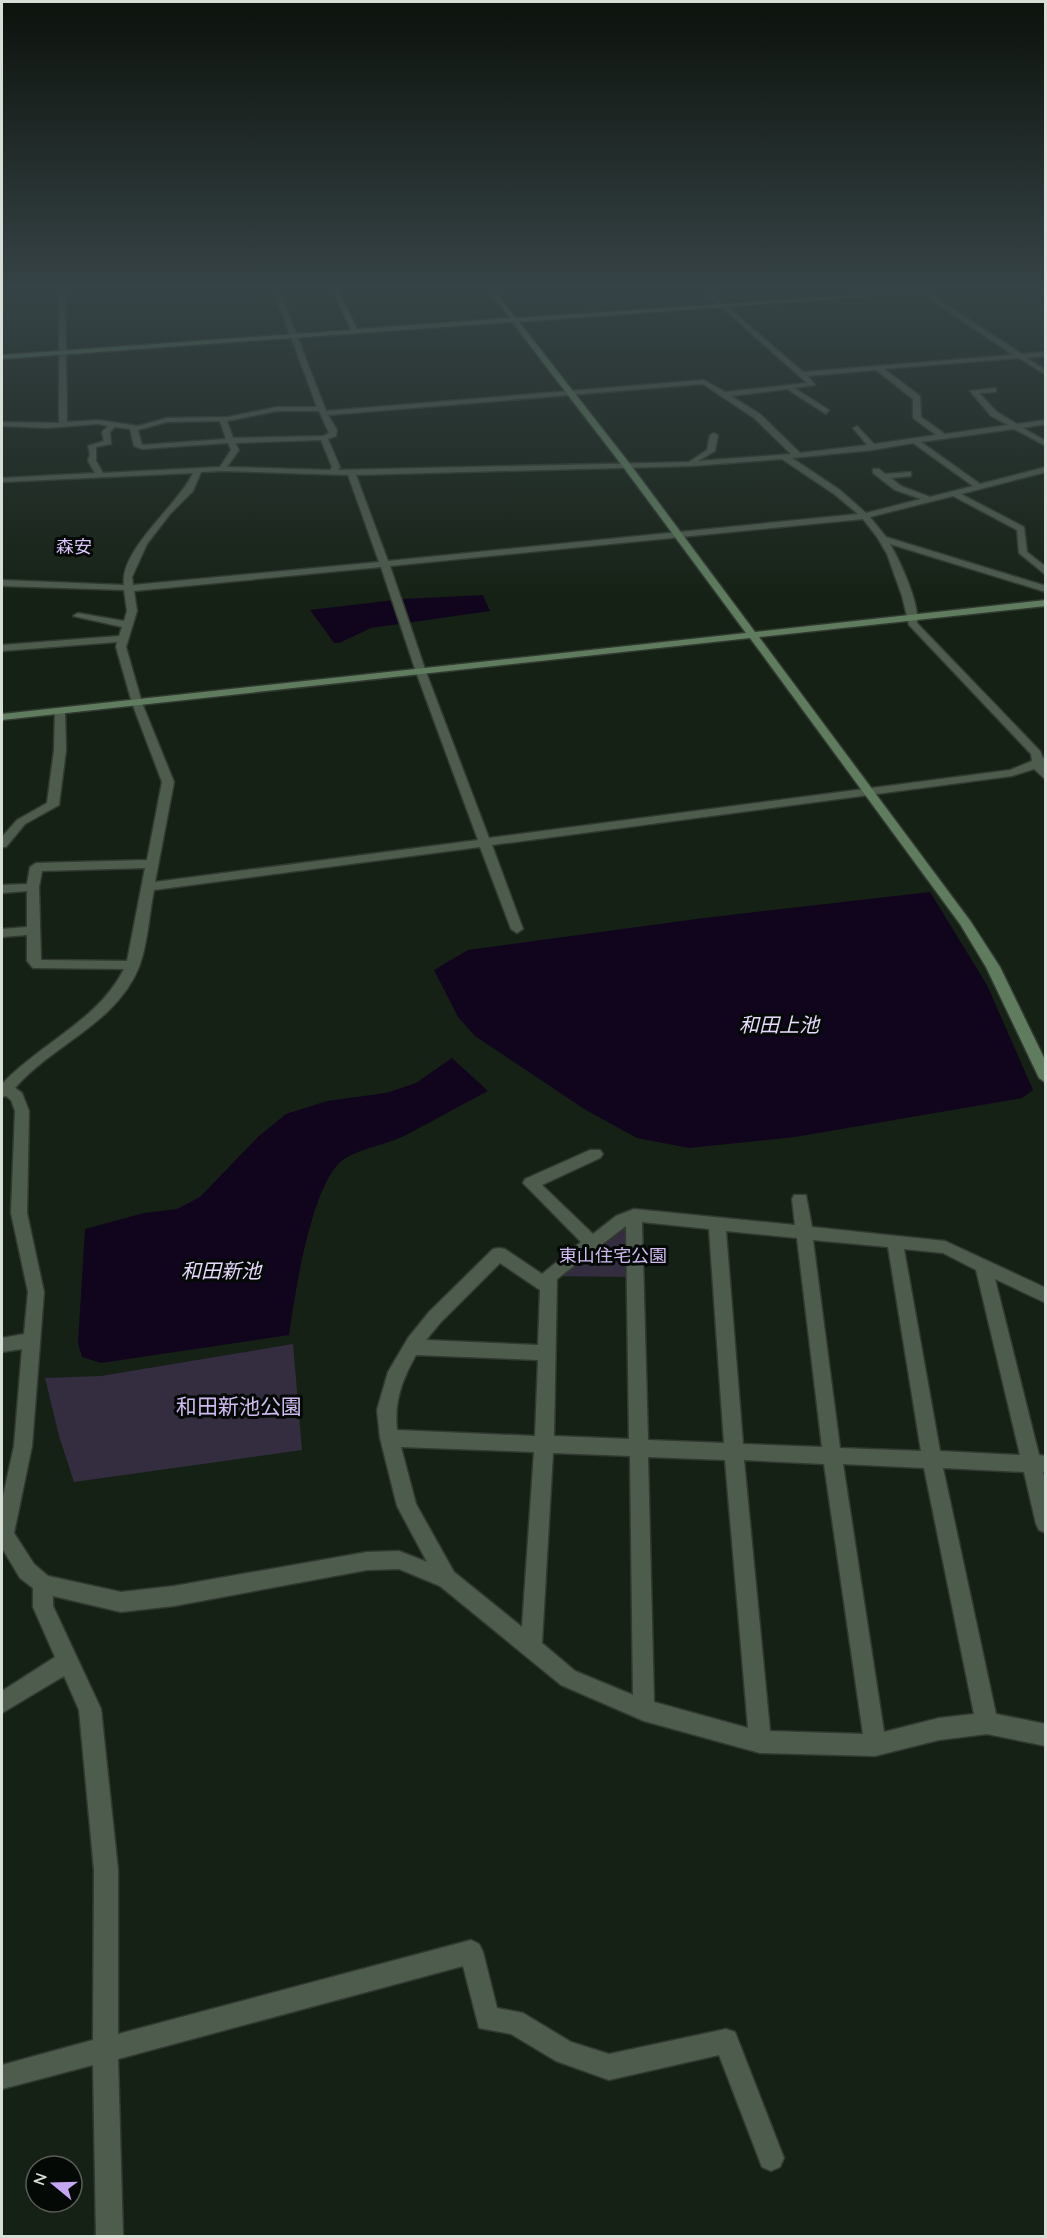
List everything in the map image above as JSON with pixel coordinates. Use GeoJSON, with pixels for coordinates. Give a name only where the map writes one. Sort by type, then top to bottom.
{"type":"FeatureCollection","features":[{"type":"Feature","properties":{"kind":"street"},"geometry":{"type":"LineString","coordinates":[[63,393],[63,425]]}},
{"type":"Feature","properties":{"kind":"street"},"geometry":{"type":"LineString","coordinates":[[134,428],[138,446],[142,447],[324,438],[333,434],[333,430],[315,393]]}},
{"type":"Feature","properties":{"kind":"street"},"geometry":{"type":"LineString","coordinates":[[2,424],[63,425],[98,422],[134,428],[167,420],[224,419],[277,409],[322,411],[565,393]]}},
{"type":"Feature","properties":{"kind":"street"},"geometry":{"type":"LineString","coordinates":[[571,393],[965,922],[993,967],[1046,1078]]}},
{"type":"Feature","properties":{"kind":"street"},"geometry":{"type":"LineString","coordinates":[[721,395],[734,393]]}},
{"type":"Feature","properties":{"kind":"street"},"geometry":{"type":"LineString","coordinates":[[795,393],[810,399],[826,412]]}},
{"type":"Feature","properties":{"kind":"street"},"geometry":{"type":"LineString","coordinates":[[911,393],[917,398],[917,418],[944,437]]}},
{"type":"Feature","properties":{"kind":"street"},"geometry":{"type":"LineString","coordinates":[[975,393],[994,414],[1046,444]]}},
{"type":"Feature","properties":{"kind":"street"},"geometry":{"type":"LineString","coordinates":[[721,395],[757,416],[797,455]]}},
{"type":"Feature","properties":{"kind":"street"},"geometry":{"type":"LineString","coordinates":[[222,469],[234,450],[223,425],[224,419]]}},
{"type":"Feature","properties":{"kind":"street"},"geometry":{"type":"LineString","coordinates":[[2,480],[222,469],[351,473],[691,464],[873,447],[1046,422]]}},
{"type":"Feature","properties":{"kind":"street"},"geometry":{"type":"LineString","coordinates":[[100,475],[92,461],[94,454],[92,446],[108,442],[106,432],[113,425]]}},
{"type":"Feature","properties":{"kind":"street"},"geometry":{"type":"LineString","coordinates":[[857,428],[873,447]]}},
{"type":"Feature","properties":{"kind":"street"},"geometry":{"type":"LineString","coordinates":[[691,464],[711,451],[714,435]]}},
{"type":"Feature","properties":{"kind":"street"},"geometry":{"type":"LineString","coordinates":[[324,438],[336,467],[333,472]]}},
{"type":"Feature","properties":{"kind":"street"},"geometry":{"type":"LineString","coordinates":[[915,442],[977,485]]}},
{"type":"Feature","properties":{"kind":"street"},"geometry":{"type":"LineString","coordinates":[[784,457],[849,501],[866,516],[883,539],[896,566],[913,617],[912,623],[1011,724],[1042,761],[1040,771],[1046,777]]}},
{"type":"Feature","properties":{"kind":"street"},"geometry":{"type":"LineString","coordinates":[[2,583],[137,588],[866,516],[927,498],[1046,469]]}},
{"type":"Feature","properties":{"kind":"street"},"geometry":{"type":"LineString","coordinates":[[198,470],[190,489],[167,512],[143,544],[127,577],[132,611],[121,647],[137,704],[168,782],[133,965],[125,981],[97,1014],[18,1076],[4,1090],[16,1097],[22,1110],[19,1213],[36,1292],[23,1446],[3,1534],[27,1571],[43,1584],[121,1602],[174,1596],[367,1561],[399,1560],[447,1579],[568,1678],[645,1710],[760,1742],[875,1745],[939,1729],[987,1723],[1046,1735]]}},
{"type":"Feature","properties":{"kind":"street"},"geometry":{"type":"LineString","coordinates":[[351,473],[406,623],[421,672],[517,929]]}},
{"type":"Feature","properties":{"kind":"street"},"geometry":{"type":"LineString","coordinates":[[908,474],[880,474],[898,488],[927,498]]}},
{"type":"Feature","properties":{"kind":"street"},"geometry":{"type":"LineString","coordinates":[[952,492],[1021,529],[1020,546],[1023,553],[1046,572]]}},
{"type":"Feature","properties":{"kind":"street"},"geometry":{"type":"LineString","coordinates":[[883,539],[901,547],[1046,589]]}},
{"type":"Feature","properties":{"kind":"street"},"geometry":{"type":"LineString","coordinates":[[2,717],[1046,603]]}},
{"type":"Feature","properties":{"kind":"street"},"geometry":{"type":"LineString","coordinates":[[78,616],[129,625]]}},
{"type":"Feature","properties":{"kind":"street"},"geometry":{"type":"LineString","coordinates":[[2,648],[124,639]]}},
{"type":"Feature","properties":{"kind":"street"},"geometry":{"type":"LineString","coordinates":[[2,844],[21,822],[53,805],[60,750],[60,711]]}},
{"type":"Feature","properties":{"kind":"street"},"geometry":{"type":"LineString","coordinates":[[149,887],[871,793],[1012,773],[1042,761]]}},
{"type":"Feature","properties":{"kind":"street"},"geometry":{"type":"LineString","coordinates":[[133,965],[38,965],[34,961],[33,887],[36,867],[153,864]]}},
{"type":"Feature","properties":{"kind":"street"},"geometry":{"type":"LineString","coordinates":[[2,889],[33,887]]}},
{"type":"Feature","properties":{"kind":"street"},"geometry":{"type":"LineString","coordinates":[[2,933],[34,930]]}},
{"type":"Feature","properties":{"kind":"street"},"geometry":{"type":"LineString","coordinates":[[592,1243],[531,1183],[595,1154]]}},
{"type":"Feature","properties":{"kind":"street"},"geometry":{"type":"LineString","coordinates":[[800,1199],[832,1455],[875,1745]]}},
{"type":"Feature","properties":{"kind":"street"},"geometry":{"type":"LineString","coordinates":[[634,1215],[645,1710]]}},
{"type":"Feature","properties":{"kind":"street"},"geometry":{"type":"LineString","coordinates":[[531,1650],[544,1446],[547,1286],[549,1276],[592,1243],[634,1215],[945,1247],[1046,1296]]}},
{"type":"Feature","properties":{"kind":"street"},"geometry":{"type":"LineString","coordinates":[[717,1224],[734,1451],[760,1742]]}},
{"type":"Feature","properties":{"kind":"street"},"geometry":{"type":"LineString","coordinates":[[895,1242],[932,1460],[987,1723]]}},
{"type":"Feature","properties":{"kind":"street"},"geometry":{"type":"LineString","coordinates":[[447,1579],[407,1506],[388,1438],[386,1410],[397,1372],[412,1347],[435,1317],[499,1254],[547,1286]]}},
{"type":"Feature","properties":{"kind":"street"},"geometry":{"type":"LineString","coordinates":[[983,1264],[1038,1464],[1046,1524]]}},
{"type":"Feature","properties":{"kind":"street"},"geometry":{"type":"LineString","coordinates":[[2,1346],[32,1340]]}},
{"type":"Feature","properties":{"kind":"street"},"geometry":{"type":"LineString","coordinates":[[412,1347],[546,1353]]}},
{"type":"Feature","properties":{"kind":"street"},"geometry":{"type":"LineString","coordinates":[[388,1438],[1038,1464]]}},
{"type":"Feature","properties":{"kind":"street"},"geometry":{"type":"LineString","coordinates":[[43,1584],[43,1607],[90,1709],[106,1870],[105,2050],[110,2236]]}},
{"type":"Feature","properties":{"kind":"street"},"geometry":{"type":"LineString","coordinates":[[2,1703],[69,1660]]}},
{"type":"Feature","properties":{"kind":"street"},"geometry":{"type":"LineString","coordinates":[[2,2077],[471,1952],[488,2019],[514,2022],[565,2052],[609,2067],[726,2041],[771,2158]]}},
{"type":"Feature","properties":{"kind":"green space","name":"東山住宅公園"},"geometry":{"type":"Polygon","coordinates":[[[634,1215],[635,1277],[549,1276],[634,1215]]]}},
{"type":"Feature","properties":{"kind":"green space","name":"和田新池公園"},"geometry":{"type":"Polygon","coordinates":[[[293,1344],[302,1450],[74,1482],[59,1436],[45,1378],[101,1376],[293,1344]]]}},
{"type":"Feature","properties":{"kind":"water"},"geometry":{"type":"Polygon","coordinates":[[[483,595],[490,611],[371,628],[339,643],[334,643],[310,610],[403,599],[483,595]]]}},
{"type":"Feature","properties":{"kind":"water","name":"和田上池"},"geometry":{"type":"Polygon","coordinates":[[[930,892],[987,985],[1033,1090],[1022,1098],[795,1137],[689,1148],[637,1138],[584,1109],[475,1036],[458,1017],[434,970],[468,950],[704,918],[930,892]]]}},
{"type":"Feature","properties":{"kind":"water","name":"和田新池"},"geometry":{"type":"Polygon","coordinates":[[[452,1058],[488,1091],[404,1136],[351,1155],[332,1172],[322,1191],[306,1241],[289,1335],[101,1363],[82,1357],[78,1343],[85,1229],[144,1213],[177,1209],[200,1197],[259,1136],[286,1114],[327,1101],[386,1093],[416,1083],[452,1058]]]}},
{"type":"Feature","properties":{"kind":"district","name":"森安"},"geometry":{"type":"Point","coordinates":[74,546]}}]}
